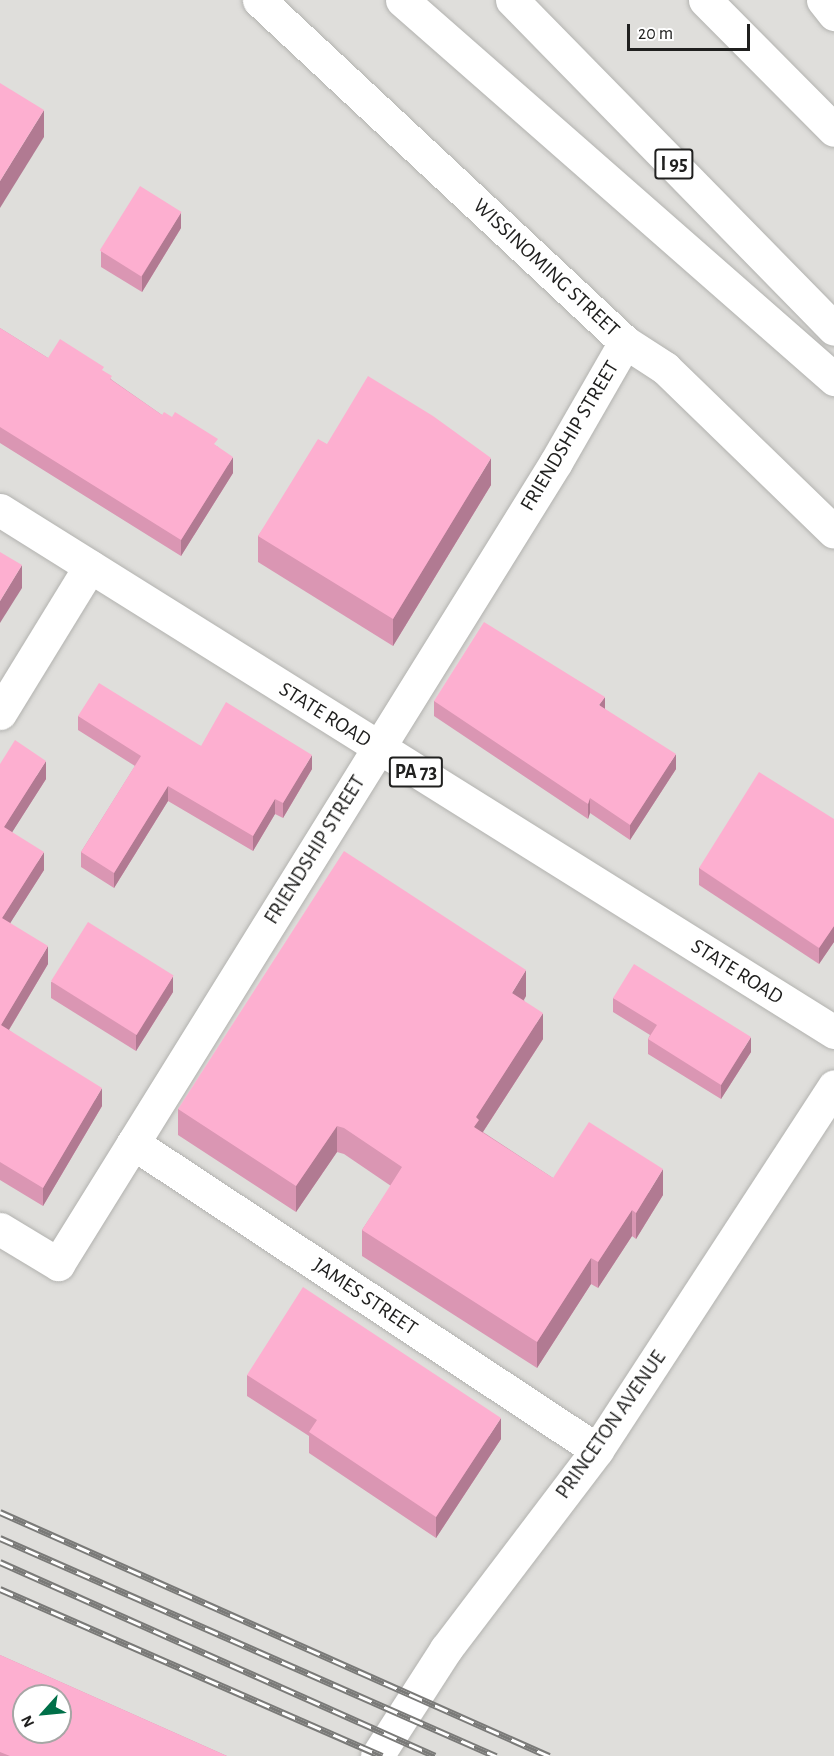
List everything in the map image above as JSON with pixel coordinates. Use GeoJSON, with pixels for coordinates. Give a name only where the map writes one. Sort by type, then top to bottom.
{"type":"FeatureCollection","features":[{"type":"Feature","properties":{"kind":"main road","name":"WISSINOMING STREET"},"geometry":{"type":"LineString","coordinates":[[260,0],[625,342],[665,368],[834,532]]}},
{"type":"Feature","properties":{"kind":"main road"},"geometry":{"type":"LineString","coordinates":[[402,0],[834,380]]}},
{"type":"Feature","properties":{"kind":"main road","name":"I 95"},"geometry":{"type":"LineString","coordinates":[[512,0],[834,329]]}},
{"type":"Feature","properties":{"kind":"main road"},"geometry":{"type":"LineString","coordinates":[[705,0],[834,130]]}},
{"type":"Feature","properties":{"kind":"main road"},"geometry":{"type":"LineString","coordinates":[[823,0],[834,14]]}},
{"type":"Feature","properties":{"kind":"main road","name":"FRIENDSHIP STREET"},"geometry":{"type":"LineString","coordinates":[[0,1229],[58,1264],[556,462],[625,342]]}},
{"type":"Feature","properties":{"kind":"main road","name":"STATE ROAD"},"geometry":{"type":"LineString","coordinates":[[0,510],[378,749],[834,1032]]}},
{"type":"Feature","properties":{"kind":"main road"},"geometry":{"type":"LineString","coordinates":[[0,713],[90,566]]}},
{"type":"Feature","properties":{"kind":"main road","name":"PRINCETON AVENUE"},"geometry":{"type":"LineString","coordinates":[[377,1756],[446,1649],[597,1450],[834,1087]]}},
{"type":"Feature","properties":{"kind":"main road","name":"JAMES STREET"},"geometry":{"type":"LineString","coordinates":[[133,1143],[597,1450]]}},
{"type":"Feature","properties":{"kind":"building"},"geometry":{"type":"Polygon","coordinates":[[[0,83],[44,110],[0,181],[0,83]]]}},
{"type":"Feature","properties":{"kind":"building"},"geometry":{"type":"Polygon","coordinates":[[[140,186],[182,212],[141,276],[100,250],[140,186]]]}},
{"type":"Feature","properties":{"kind":"building"},"geometry":{"type":"Polygon","coordinates":[[[0,328],[48,358],[60,339],[104,367],[102,370],[112,376],[110,379],[162,415],[164,412],[172,417],[175,412],[218,439],[214,444],[233,457],[181,540],[0,427],[0,328]]]}},
{"type":"Feature","properties":{"kind":"building"},"geometry":{"type":"Polygon","coordinates":[[[368,376],[433,416],[491,458],[393,619],[258,536],[318,439],[327,444],[368,376]]]}},
{"type":"Feature","properties":{"kind":"building"},"geometry":{"type":"Polygon","coordinates":[[[0,552],[22,565],[0,601],[0,552]]]}},
{"type":"Feature","properties":{"kind":"building"},"geometry":{"type":"Polygon","coordinates":[[[484,622],[605,697],[599,705],[676,754],[630,825],[590,798],[588,804],[434,701],[484,622]]]}},
{"type":"Feature","properties":{"kind":"building"},"geometry":{"type":"Polygon","coordinates":[[[99,683],[201,746],[226,702],[312,755],[283,803],[275,799],[253,836],[168,786],[114,873],[81,852],[141,756],[78,716],[99,683]]]}},
{"type":"Feature","properties":{"kind":"building"},"geometry":{"type":"Polygon","coordinates":[[[15,740],[46,761],[4,827],[44,852],[2,918],[48,946],[1,1025],[102,1088],[43,1188],[0,1162],[0,764],[15,740]]]}},
{"type":"Feature","properties":{"kind":"building"},"geometry":{"type":"Polygon","coordinates":[[[759,772],[834,819],[834,926],[819,948],[699,868],[759,772]]]}},
{"type":"Feature","properties":{"kind":"building"},"geometry":{"type":"Polygon","coordinates":[[[344,851],[526,970],[512,993],[543,1013],[476,1117],[479,1120],[474,1127],[553,1178],[589,1122],[663,1169],[636,1213],[632,1210],[598,1262],[591,1258],[537,1342],[362,1230],[402,1167],[344,1128],[337,1126],[296,1186],[178,1109],[344,851]]]}},
{"type":"Feature","properties":{"kind":"building"},"geometry":{"type":"Polygon","coordinates":[[[88,922],[174,976],[137,1035],[51,981],[88,922]]]}},
{"type":"Feature","properties":{"kind":"building"},"geometry":{"type":"Polygon","coordinates":[[[634,964],[751,1037],[721,1085],[648,1039],[657,1025],[613,998],[634,964]]]}},
{"type":"Feature","properties":{"kind":"building"},"geometry":{"type":"Polygon","coordinates":[[[303,1287],[501,1418],[436,1517],[309,1432],[317,1420],[247,1375],[303,1287]]]}},
{"type":"Feature","properties":{"kind":"building"},"geometry":{"type":"Polygon","coordinates":[[[0,1655],[65,1684],[12,1684],[12,1744],[72,1744],[72,1687],[227,1756],[10,1756],[0,1752],[0,1655]]]}},
{"type":"Feature","properties":{"kind":"railway"},"geometry":{"type":"LineString","coordinates":[[0,1512],[549,1756]]}},
{"type":"Feature","properties":{"kind":"railway"},"geometry":{"type":"LineString","coordinates":[[0,1538],[496,1756]]}},
{"type":"Feature","properties":{"kind":"railway"},"geometry":{"type":"LineString","coordinates":[[0,1562],[435,1756]]}},
{"type":"Feature","properties":{"kind":"railway"},"geometry":{"type":"LineString","coordinates":[[0,1589],[382,1756]]}}]}
